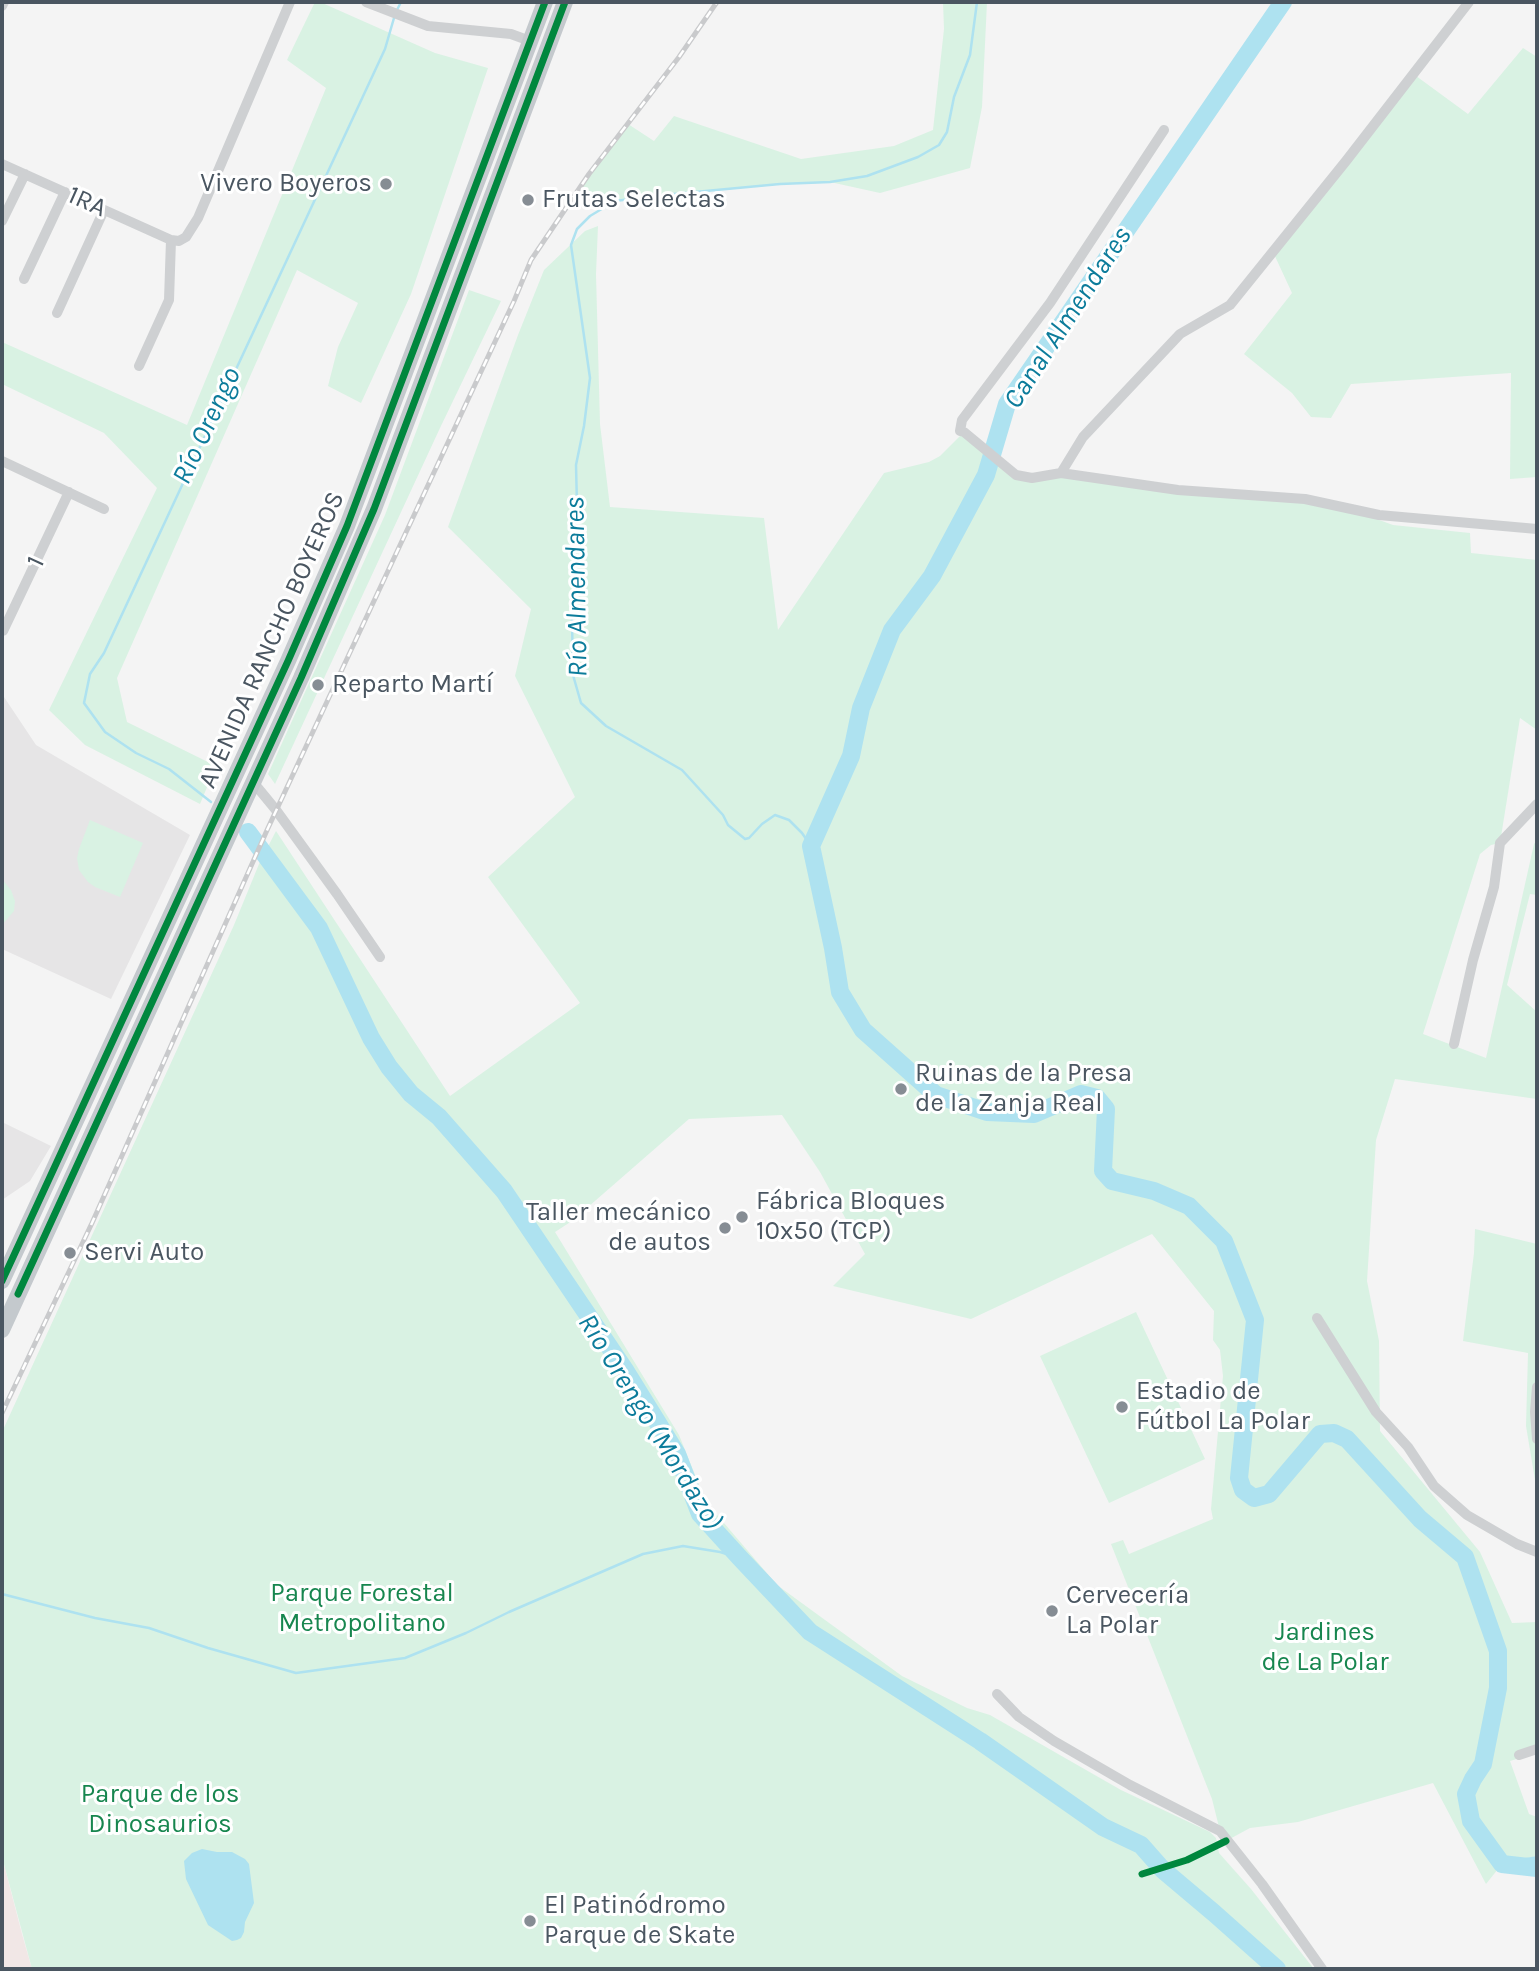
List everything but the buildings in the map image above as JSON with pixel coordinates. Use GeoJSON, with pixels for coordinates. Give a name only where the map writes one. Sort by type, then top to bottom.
{"type":"FeatureCollection","features":[{"type":"Feature","properties":{"kind":"highway","name":"AVENIDA RANCHO BOYEROS"},"geometry":{"type":"LineString","coordinates":[[2,1281],[226,796],[347,526],[545,2]]}},
{"type":"Feature","properties":{"kind":"highway","name":"AVENIDA RANCHO BOYEROS"},"geometry":{"type":"LineString","coordinates":[[2,1331],[301,678],[374,509],[565,2]]}},
{"type":"Feature","properties":{"kind":"highway"},"geometry":{"type":"LineString","coordinates":[[2,1315],[18,1294]]}},
{"type":"Feature","properties":{"kind":"street"},"geometry":{"type":"LineString","coordinates":[[139,366],[169,300],[171,240],[179,241],[186,237],[198,218],[290,2]]}},
{"type":"Feature","properties":{"kind":"street"},"geometry":{"type":"LineString","coordinates":[[366,2],[428,26],[511,34],[530,41]]}},
{"type":"Feature","properties":{"kind":"street"},"geometry":{"type":"LineString","coordinates":[[1061,473],[1083,437],[1180,334],[1230,305],[1469,2]]}},
{"type":"Feature","properties":{"kind":"street"},"geometry":{"type":"LineString","coordinates":[[1164,130],[1050,303],[962,420],[960,431],[1016,475],[1032,478],[1061,473],[1178,490],[1305,499],[1379,515],[1537,529]]}},
{"type":"Feature","properties":{"kind":"street","name":"1RA"},"geometry":{"type":"LineString","coordinates":[[2,164],[171,240]]}},
{"type":"Feature","properties":{"kind":"street"},"geometry":{"type":"LineString","coordinates":[[2,221],[24,174]]}},
{"type":"Feature","properties":{"kind":"street"},"geometry":{"type":"LineString","coordinates":[[24,279],[65,192]]}},
{"type":"Feature","properties":{"kind":"street"},"geometry":{"type":"LineString","coordinates":[[57,313],[104,210]]}},
{"type":"Feature","properties":{"kind":"street"},"geometry":{"type":"LineString","coordinates":[[2,461],[104,509]]}},
{"type":"Feature","properties":{"kind":"street","name":"1"},"geometry":{"type":"LineString","coordinates":[[2,631],[69,492]]}},
{"type":"Feature","properties":{"kind":"street"},"geometry":{"type":"LineString","coordinates":[[253,782],[276,810],[380,957]]}},
{"type":"Feature","properties":{"kind":"street"},"geometry":{"type":"LineString","coordinates":[[1454,1044],[1473,960],[1494,887],[1500,843],[1537,804]]}},
{"type":"Feature","properties":{"kind":"street"},"geometry":{"type":"LineString","coordinates":[[1317,1318],[1376,1412],[1408,1447],[1434,1486],[1467,1515],[1517,1544],[1537,1552]]}},
{"type":"Feature","properties":{"kind":"street"},"geometry":{"type":"LineString","coordinates":[[1537,1387],[1537,1439]]}},
{"type":"Feature","properties":{"kind":"street"},"geometry":{"type":"LineString","coordinates":[[997,1694],[1018,1717],[1054,1741],[1130,1786],[1220,1831],[1262,1884],[1322,1969]]}},
{"type":"Feature","properties":{"kind":"street"},"geometry":{"type":"LineString","coordinates":[[1519,1755],[1537,1749]]}},
{"type":"Feature","properties":{"kind":"shaded area"},"geometry":{"type":"Polygon","coordinates":[[[2,694],[36,745],[190,835],[111,999],[2,949],[2,694]]]}},
{"type":"Feature","properties":{"kind":"shaded area"},"geometry":{"type":"Polygon","coordinates":[[[2,1122],[51,1146],[30,1181],[2,1200],[2,1122]]]}},
{"type":"Feature","properties":{"kind":"shaded area"},"geometry":{"type":"Polygon","coordinates":[[[2,1857],[22,1934],[32,1969],[2,1969],[2,1857]]]}},
{"type":"Feature","properties":{"kind":"green space"},"geometry":{"type":"Polygon","coordinates":[[[315,2],[435,53],[488,68],[411,294],[361,403],[328,386],[338,347],[358,303],[297,270],[117,678],[127,722],[216,766],[200,804],[85,745],[49,710],[157,488],[104,433],[2,384],[2,342],[187,425],[326,88],[287,60],[315,2]]]}},
{"type":"Feature","properties":{"kind":"green space"},"geometry":{"type":"Polygon","coordinates":[[[943,2],[987,2],[982,107],[970,168],[880,193],[830,182],[780,184],[615,201],[578,191],[628,124],[654,141],[674,116],[801,159],[894,146],[933,130],[944,29],[943,2]]]}},
{"type":"Feature","properties":{"kind":"green space"},"geometry":{"type":"Polygon","coordinates":[[[1523,48],[1537,57],[1537,477],[1510,479],[1511,373],[1351,384],[1331,418],[1311,417],[1292,393],[1244,354],[1292,293],[1273,252],[1412,73],[1468,114],[1523,48]]]}},
{"type":"Feature","properties":{"kind":"green space"},"geometry":{"type":"Polygon","coordinates":[[[598,226],[596,274],[600,424],[610,507],[764,518],[778,630],[884,473],[929,462],[940,456],[964,432],[1016,475],[1061,473],[1346,508],[1393,525],[1470,533],[1471,553],[1537,560],[1537,730],[1520,718],[1500,843],[1491,845],[1480,854],[1423,1034],[1486,1058],[1537,840],[1537,895],[1530,894],[1507,985],[1537,1012],[1537,1099],[1395,1079],[1376,1140],[1367,1281],[1379,1341],[1380,1431],[1480,1552],[1512,1623],[1537,1622],[1537,1753],[1510,1761],[1529,1814],[1537,1817],[1537,1856],[1502,1864],[1486,1884],[1433,1783],[1298,1822],[1250,1828],[1226,1841],[1220,1831],[1212,1799],[1111,1544],[1123,1540],[1129,1554],[1213,1519],[1211,1509],[1223,1376],[1220,1350],[1213,1340],[1214,1311],[1152,1234],[971,1319],[833,1286],[865,1254],[820,1172],[782,1115],[689,1119],[572,1221],[555,1232],[679,1435],[706,1502],[777,1585],[902,1676],[967,1708],[990,1715],[1121,1790],[1210,1832],[1216,1838],[1219,1853],[1314,1969],[32,1969],[2,1857],[2,1432],[276,831],[450,1096],[580,1003],[488,877],[575,797],[515,676],[531,609],[448,527],[544,270],[585,231],[598,226]]]}},
{"type":"Feature","properties":{"kind":"green space"},"geometry":{"type":"Polygon","coordinates":[[[469,290],[501,301],[275,784],[268,774],[385,515],[469,290]]]}},
{"type":"Feature","properties":{"kind":"green space"},"geometry":{"type":"Polygon","coordinates":[[[90,820],[143,843],[120,897],[95,887],[79,870],[77,858],[90,820]]]}},
{"type":"Feature","properties":{"kind":"green space"},"geometry":{"type":"Polygon","coordinates":[[[2,879],[11,890],[15,901],[14,911],[2,925],[2,879]]]}},
{"type":"Feature","properties":{"kind":"green space"},"geometry":{"type":"Polygon","coordinates":[[[1475,1229],[1537,1244],[1537,1483],[1526,1426],[1528,1353],[1463,1341],[1475,1229]]]}},
{"type":"Feature","properties":{"kind":"green space","name":"Estadio de Fútbol La Polar"},"geometry":{"type":"Polygon","coordinates":[[[1136,1312],[1205,1459],[1109,1503],[1040,1356],[1136,1312]]]}},
{"type":"Feature","properties":{"kind":"water"},"geometry":{"type":"Polygon","coordinates":[[[202,1849],[232,1852],[249,1864],[254,1903],[245,1922],[244,1932],[237,1940],[232,1941],[208,1925],[186,1879],[184,1861],[192,1853],[202,1849]]]}},
{"type":"Feature","properties":{"kind":"water"},"geometry":{"type":"Polygon","coordinates":[[[1537,1856],[1537,1877],[1502,1864],[1519,1859],[1537,1856]]]}},
{"type":"Feature","properties":{"kind":"waterway","name":"Río Orengo"},"geometry":{"type":"LineString","coordinates":[[396,12],[401,2]]}},
{"type":"Feature","properties":{"kind":"waterway","name":"Río Almendares"},"geometry":{"type":"LineString","coordinates":[[811,846],[789,820],[775,815],[745,839],[728,825],[723,815],[682,770],[606,726],[581,703],[573,675],[576,465],[590,378],[571,245],[577,229],[590,216],[615,201],[780,184],[830,182],[867,176],[918,157],[939,145],[947,132],[954,97],[970,55],[977,2]]}},
{"type":"Feature","properties":{"kind":"waterway","name":"Río Almendares"},"geometry":{"type":"LineString","coordinates":[[1283,2],[1007,404],[986,475],[932,576],[892,630],[861,708],[851,756],[811,846],[840,992],[863,1030],[936,1095],[987,1112],[1034,1114],[1081,1094],[1097,1098],[1106,1109],[1103,1171],[1112,1181],[1154,1191],[1189,1206],[1224,1241],[1255,1320],[1239,1478],[1243,1490],[1254,1498],[1269,1494],[1320,1434],[1334,1433],[1347,1439],[1420,1519],[1465,1557],[1498,1651],[1498,1688],[1483,1764],[1466,1794],[1471,1821],[1502,1864],[1537,1868]]}},
{"type":"Feature","properties":{"kind":"waterway","name":"Río Orengo"},"geometry":{"type":"LineString","coordinates":[[211,802],[169,769],[136,753],[105,732],[84,703],[90,674],[104,653],[385,49],[394,18]]}},
{"type":"Feature","properties":{"kind":"waterway","name":"Río Orengo (Mordazo)"},"geometry":{"type":"LineString","coordinates":[[248,832],[319,928],[371,1038],[389,1067],[411,1094],[439,1117],[504,1191],[625,1370],[677,1454],[700,1514],[810,1632],[980,1741],[1103,1827],[1141,1845],[1163,1870],[1277,1969]]}},
{"type":"Feature","properties":{"kind":"waterway"},"geometry":{"type":"LineString","coordinates":[[2,1594],[95,1618],[149,1628],[296,1673],[405,1658],[643,1554],[683,1546],[740,1558]]}},
{"type":"Feature","properties":{"kind":"railway"},"geometry":{"type":"LineString","coordinates":[[2,1413],[92,1223],[268,828],[531,260],[589,174],[679,57],[717,2]]}},
{"type":"Feature","properties":{"kind":"cycle path"},"geometry":{"type":"LineString","coordinates":[[2,1281],[288,661],[347,526],[545,2]]}},
{"type":"Feature","properties":{"kind":"cycle path"},"geometry":{"type":"LineString","coordinates":[[18,1294],[301,678],[374,509],[565,2]]}},
{"type":"Feature","properties":{"kind":"cycle path"},"geometry":{"type":"LineString","coordinates":[[1142,1874],[1187,1860],[1226,1841]]}},
{"type":"Feature","properties":{"kind":"place","name":"Vivero Boyeros"},"geometry":{"type":"Point","coordinates":[386,184]}},
{"type":"Feature","properties":{"kind":"place","name":"Frutas Selectas"},"geometry":{"type":"Point","coordinates":[528,200]}},
{"type":"Feature","properties":{"kind":"place","name":"Reparto Martí"},"geometry":{"type":"Point","coordinates":[318,685]}},
{"type":"Feature","properties":{"kind":"place","name":"Ruinas de la Presa de la Zanja Real"},"geometry":{"type":"Point","coordinates":[901,1089]}},
{"type":"Feature","properties":{"kind":"place","name":"Fábrica Bloques 10x50 (TCP)"},"geometry":{"type":"Point","coordinates":[742,1217]}},
{"type":"Feature","properties":{"kind":"place","name":"Taller mecánico de autos"},"geometry":{"type":"Point","coordinates":[725,1228]}},
{"type":"Feature","properties":{"kind":"place","name":"Servi Auto"},"geometry":{"type":"Point","coordinates":[70,1253]}},
{"type":"Feature","properties":{"kind":"place","name":"Estadio de Fútbol La Polar"},"geometry":{"type":"Point","coordinates":[1122,1407]}},
{"type":"Feature","properties":{"kind":"place","name":"Cervecería La Polar"},"geometry":{"type":"Point","coordinates":[1052,1611]}},
{"type":"Feature","properties":{"kind":"place","name":"El Patinódromo Parque de Skate"},"geometry":{"type":"Point","coordinates":[530,1921]}},
{"type":"Feature","properties":{"kind":"water label","name":"Canal Almendares"},"geometry":{"type":"Point","coordinates":[1068,318]}},
{"type":"Feature","properties":{"kind":"park label","name":"Parque Forestal Metropolitano"},"geometry":{"type":"Point","coordinates":[362,1609]}},
{"type":"Feature","properties":{"kind":"park label","name":"Jardines de La Polar"},"geometry":{"type":"Point","coordinates":[1325,1648]}},
{"type":"Feature","properties":{"kind":"park label","name":"Parque de los Dinosaurios"},"geometry":{"type":"Point","coordinates":[160,1810]}}]}
